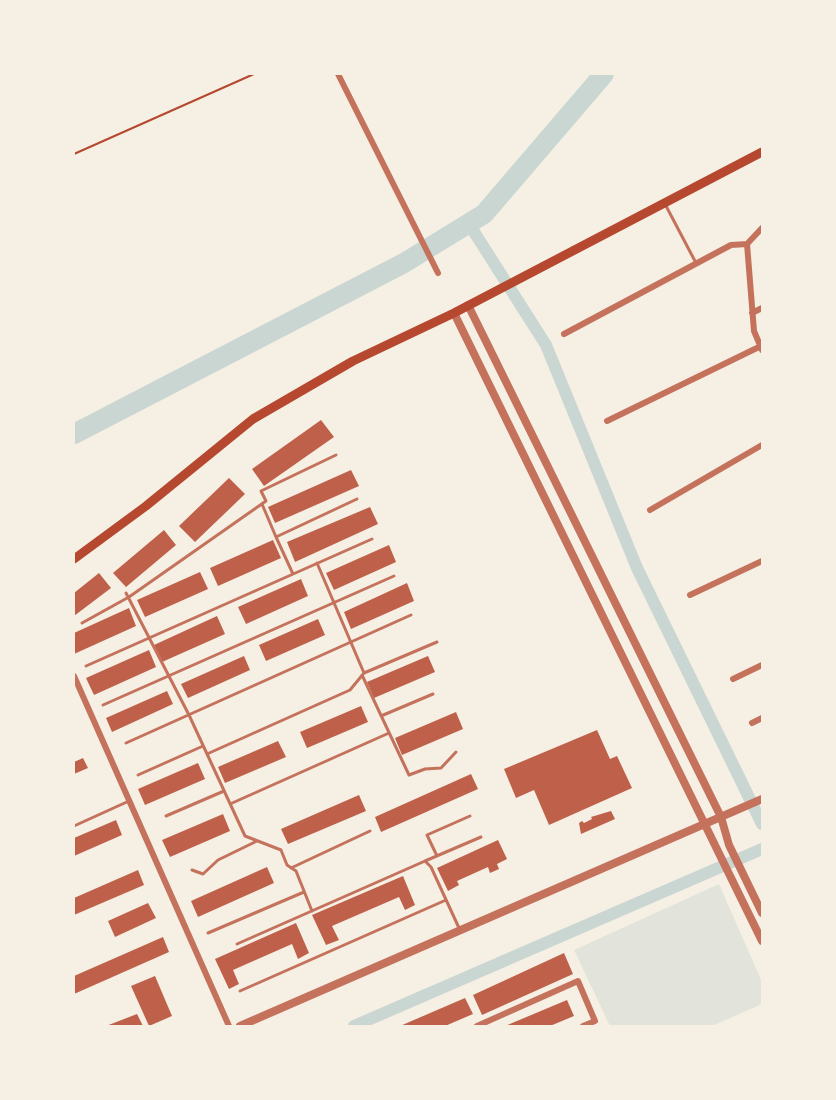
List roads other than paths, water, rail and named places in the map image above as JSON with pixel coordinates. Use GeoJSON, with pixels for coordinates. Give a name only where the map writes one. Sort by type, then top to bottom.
{"type":"FeatureCollection","features":[{"type":"Feature","properties":{"kind":"main road"},"geometry":{"type":"LineString","coordinates":[[74,559],[146,506],[253,419],[354,361],[453,313],[762,152]]}},
{"type":"Feature","properties":{"kind":"street"},"geometry":{"type":"LineString","coordinates":[[338,74],[438,273]]}},
{"type":"Feature","properties":{"kind":"street"},"geometry":{"type":"LineString","coordinates":[[564,334],[731,245],[747,244],[762,228]]}},
{"type":"Feature","properties":{"kind":"street"},"geometry":{"type":"LineString","coordinates":[[607,421],[762,348],[754,331],[747,244]]}},
{"type":"Feature","properties":{"kind":"street"},"geometry":{"type":"LineString","coordinates":[[468,305],[721,817],[729,845],[762,913]]}},
{"type":"Feature","properties":{"kind":"street"},"geometry":{"type":"LineString","coordinates":[[753,313],[762,308]]}},
{"type":"Feature","properties":{"kind":"street"},"geometry":{"type":"LineString","coordinates":[[453,313],[762,941]]}},
{"type":"Feature","properties":{"kind":"street"},"geometry":{"type":"LineString","coordinates":[[650,510],[762,445]]}},
{"type":"Feature","properties":{"kind":"street"},"geometry":{"type":"LineString","coordinates":[[690,595],[762,561]]}},
{"type":"Feature","properties":{"kind":"street"},"geometry":{"type":"LineString","coordinates":[[733,679],[762,664]]}},
{"type":"Feature","properties":{"kind":"street"},"geometry":{"type":"LineString","coordinates":[[74,676],[229,1026]]}},
{"type":"Feature","properties":{"kind":"street"},"geometry":{"type":"LineString","coordinates":[[752,723],[762,718]]}},
{"type":"Feature","properties":{"kind":"street"},"geometry":{"type":"LineString","coordinates":[[240,1026],[762,799]]}},
{"type":"Feature","properties":{"kind":"street"},"geometry":{"type":"LineString","coordinates":[[477,1026],[578,981],[596,1021],[583,1026]]}},
{"type":"Feature","properties":{"kind":"lane"},"geometry":{"type":"LineString","coordinates":[[665,203],[696,263]]}},
{"type":"Feature","properties":{"kind":"lane"},"geometry":{"type":"LineString","coordinates":[[82,623],[128,595],[262,504],[266,501],[261,491],[336,455]]}},
{"type":"Feature","properties":{"kind":"lane"},"geometry":{"type":"LineString","coordinates":[[276,537],[357,499]]}},
{"type":"Feature","properties":{"kind":"lane"},"geometry":{"type":"LineString","coordinates":[[262,504],[293,574]]}},
{"type":"Feature","properties":{"kind":"lane"},"geometry":{"type":"LineString","coordinates":[[86,666],[372,539]]}},
{"type":"Feature","properties":{"kind":"lane"},"geometry":{"type":"LineString","coordinates":[[317,563],[381,716],[409,775],[425,769],[441,768],[456,752]]}},
{"type":"Feature","properties":{"kind":"lane"},"geometry":{"type":"LineString","coordinates":[[102,705],[394,576]]}},
{"type":"Feature","properties":{"kind":"lane"},"geometry":{"type":"LineString","coordinates":[[128,595],[189,715],[245,836],[280,850],[296,872],[312,911]]}},
{"type":"Feature","properties":{"kind":"lane"},"geometry":{"type":"LineString","coordinates":[[126,743],[411,615]]}},
{"type":"Feature","properties":{"kind":"lane"},"geometry":{"type":"LineString","coordinates":[[207,754],[350,690],[363,674],[437,642]]}},
{"type":"Feature","properties":{"kind":"lane"},"geometry":{"type":"LineString","coordinates":[[381,716],[433,694]]}},
{"type":"Feature","properties":{"kind":"lane"},"geometry":{"type":"LineString","coordinates":[[230,804],[389,733]]}},
{"type":"Feature","properties":{"kind":"lane"},"geometry":{"type":"LineString","coordinates":[[138,775],[203,746]]}},
{"type":"Feature","properties":{"kind":"lane"},"geometry":{"type":"LineString","coordinates":[[166,816],[224,791]]}},
{"type":"Feature","properties":{"kind":"lane"},"geometry":{"type":"LineString","coordinates":[[74,826],[129,801]]}},
{"type":"Feature","properties":{"kind":"lane"},"geometry":{"type":"LineString","coordinates":[[437,856],[427,835],[470,816]]}},
{"type":"Feature","properties":{"kind":"lane"},"geometry":{"type":"LineString","coordinates":[[291,868],[370,831]]}},
{"type":"Feature","properties":{"kind":"lane"},"geometry":{"type":"LineString","coordinates":[[237,944],[481,837]]}},
{"type":"Feature","properties":{"kind":"lane"},"geometry":{"type":"LineString","coordinates":[[192,870],[203,874],[218,860],[257,841]]}},
{"type":"Feature","properties":{"kind":"lane"},"geometry":{"type":"LineString","coordinates":[[425,861],[431,867],[460,930]]}},
{"type":"Feature","properties":{"kind":"lane"},"geometry":{"type":"LineString","coordinates":[[208,933],[304,892]]}},
{"type":"Feature","properties":{"kind":"lane"},"geometry":{"type":"LineString","coordinates":[[240,991],[446,900]]}},
{"type":"Feature","properties":{"kind":"waterway"},"geometry":{"type":"LineString","coordinates":[[74,434],[404,263],[484,214],[604,74]]}},
{"type":"Feature","properties":{"kind":"waterway"},"geometry":{"type":"LineString","coordinates":[[469,224],[546,345],[637,568],[762,824]]}},
{"type":"Feature","properties":{"kind":"waterway"},"geometry":{"type":"LineString","coordinates":[[354,1026],[762,849]]}}]}
